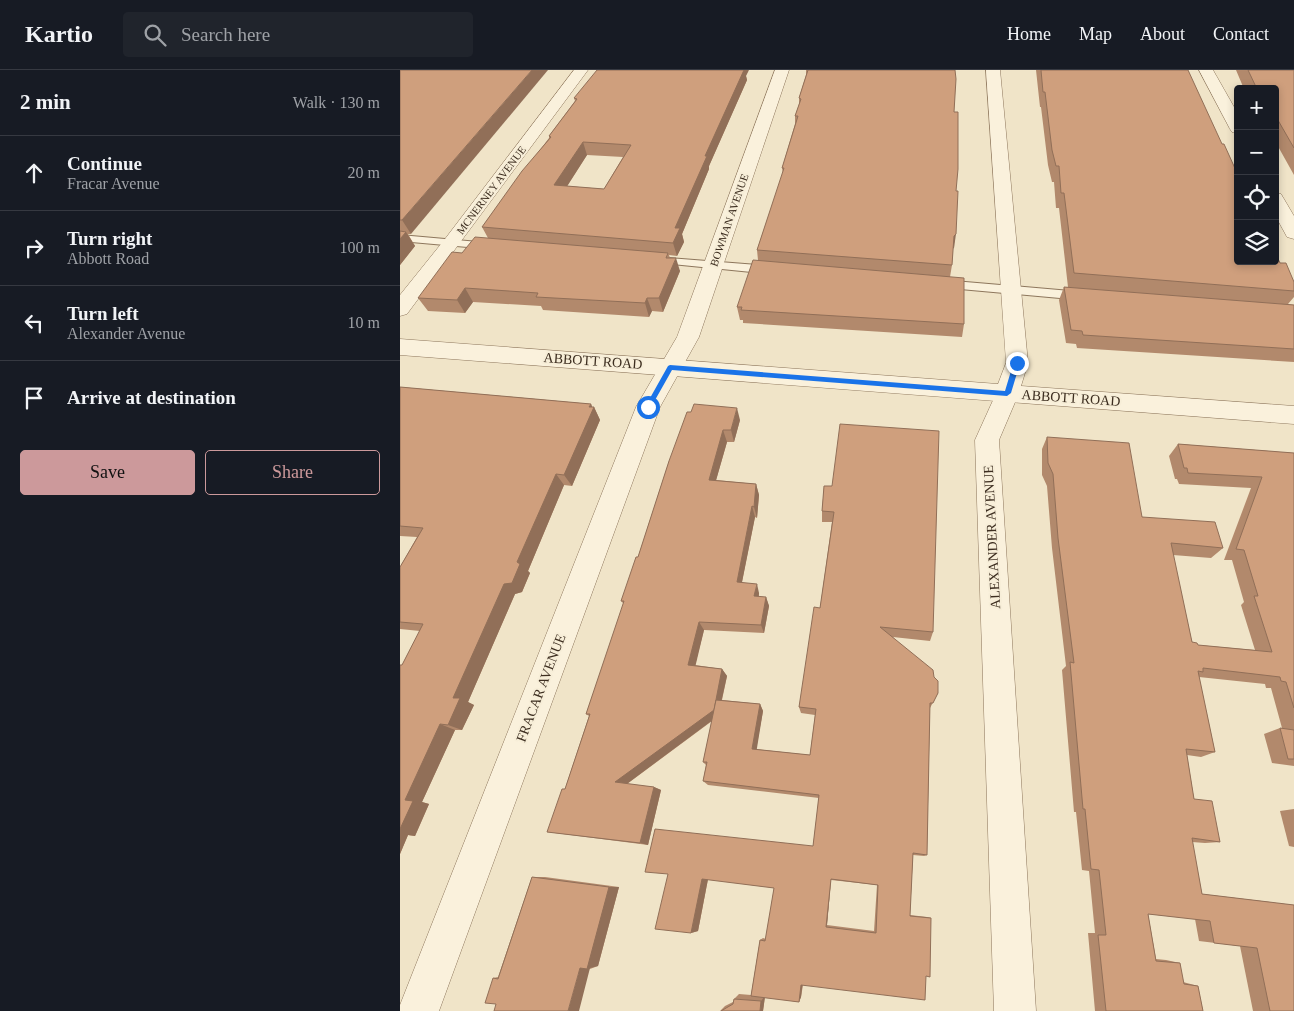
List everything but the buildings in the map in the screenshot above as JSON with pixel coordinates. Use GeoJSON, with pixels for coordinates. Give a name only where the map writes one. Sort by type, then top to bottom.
{"type":"FeatureCollection","features":[{"type":"Feature","properties":{"kind":"street","name":"MCNERNEY AVENUE"},"geometry":{"type":"LineString","coordinates":[[400,309],[452,243],[581,70]]}},
{"type":"Feature","properties":{"kind":"street","name":"BOWMAN AVENUE"},"geometry":{"type":"LineString","coordinates":[[670,368],[688,337],[782,70]]}},
{"type":"Feature","properties":{"kind":"street","name":"ALEXANDER AVENUE"},"geometry":{"type":"LineString","coordinates":[[993,70],[1017,363],[1007,393],[987,440],[1015,1011]]}},
{"type":"Feature","properties":{"kind":"street"},"geometry":{"type":"LineString","coordinates":[[1206,70],[1234,122]]}},
{"type":"Feature","properties":{"kind":"street"},"geometry":{"type":"LineString","coordinates":[[1279,205],[1294,233]]}},
{"type":"Feature","properties":{"kind":"street","name":"ABBOTT ROAD"},"geometry":{"type":"LineString","coordinates":[[400,347],[1294,415]]}},
{"type":"Feature","properties":{"kind":"street","name":"FRACAR AVENUE"},"geometry":{"type":"LineString","coordinates":[[418,1011],[648,407],[670,368]]}},
{"type":"Feature","properties":{"kind":"lane"},"geometry":{"type":"LineString","coordinates":[[400,238],[500,247]]}},
{"type":"Feature","properties":{"kind":"lane"},"geometry":{"type":"LineString","coordinates":[[646,259],[783,271]]}},
{"type":"Feature","properties":{"kind":"lane"},"geometry":{"type":"LineString","coordinates":[[932,283],[1090,296]]}},
{"type":"Feature","properties":{"kind":"route"},"geometry":{"type":"LineString","coordinates":[[648,407],[670,368],[1007,393],[1017,363]]}}]}
